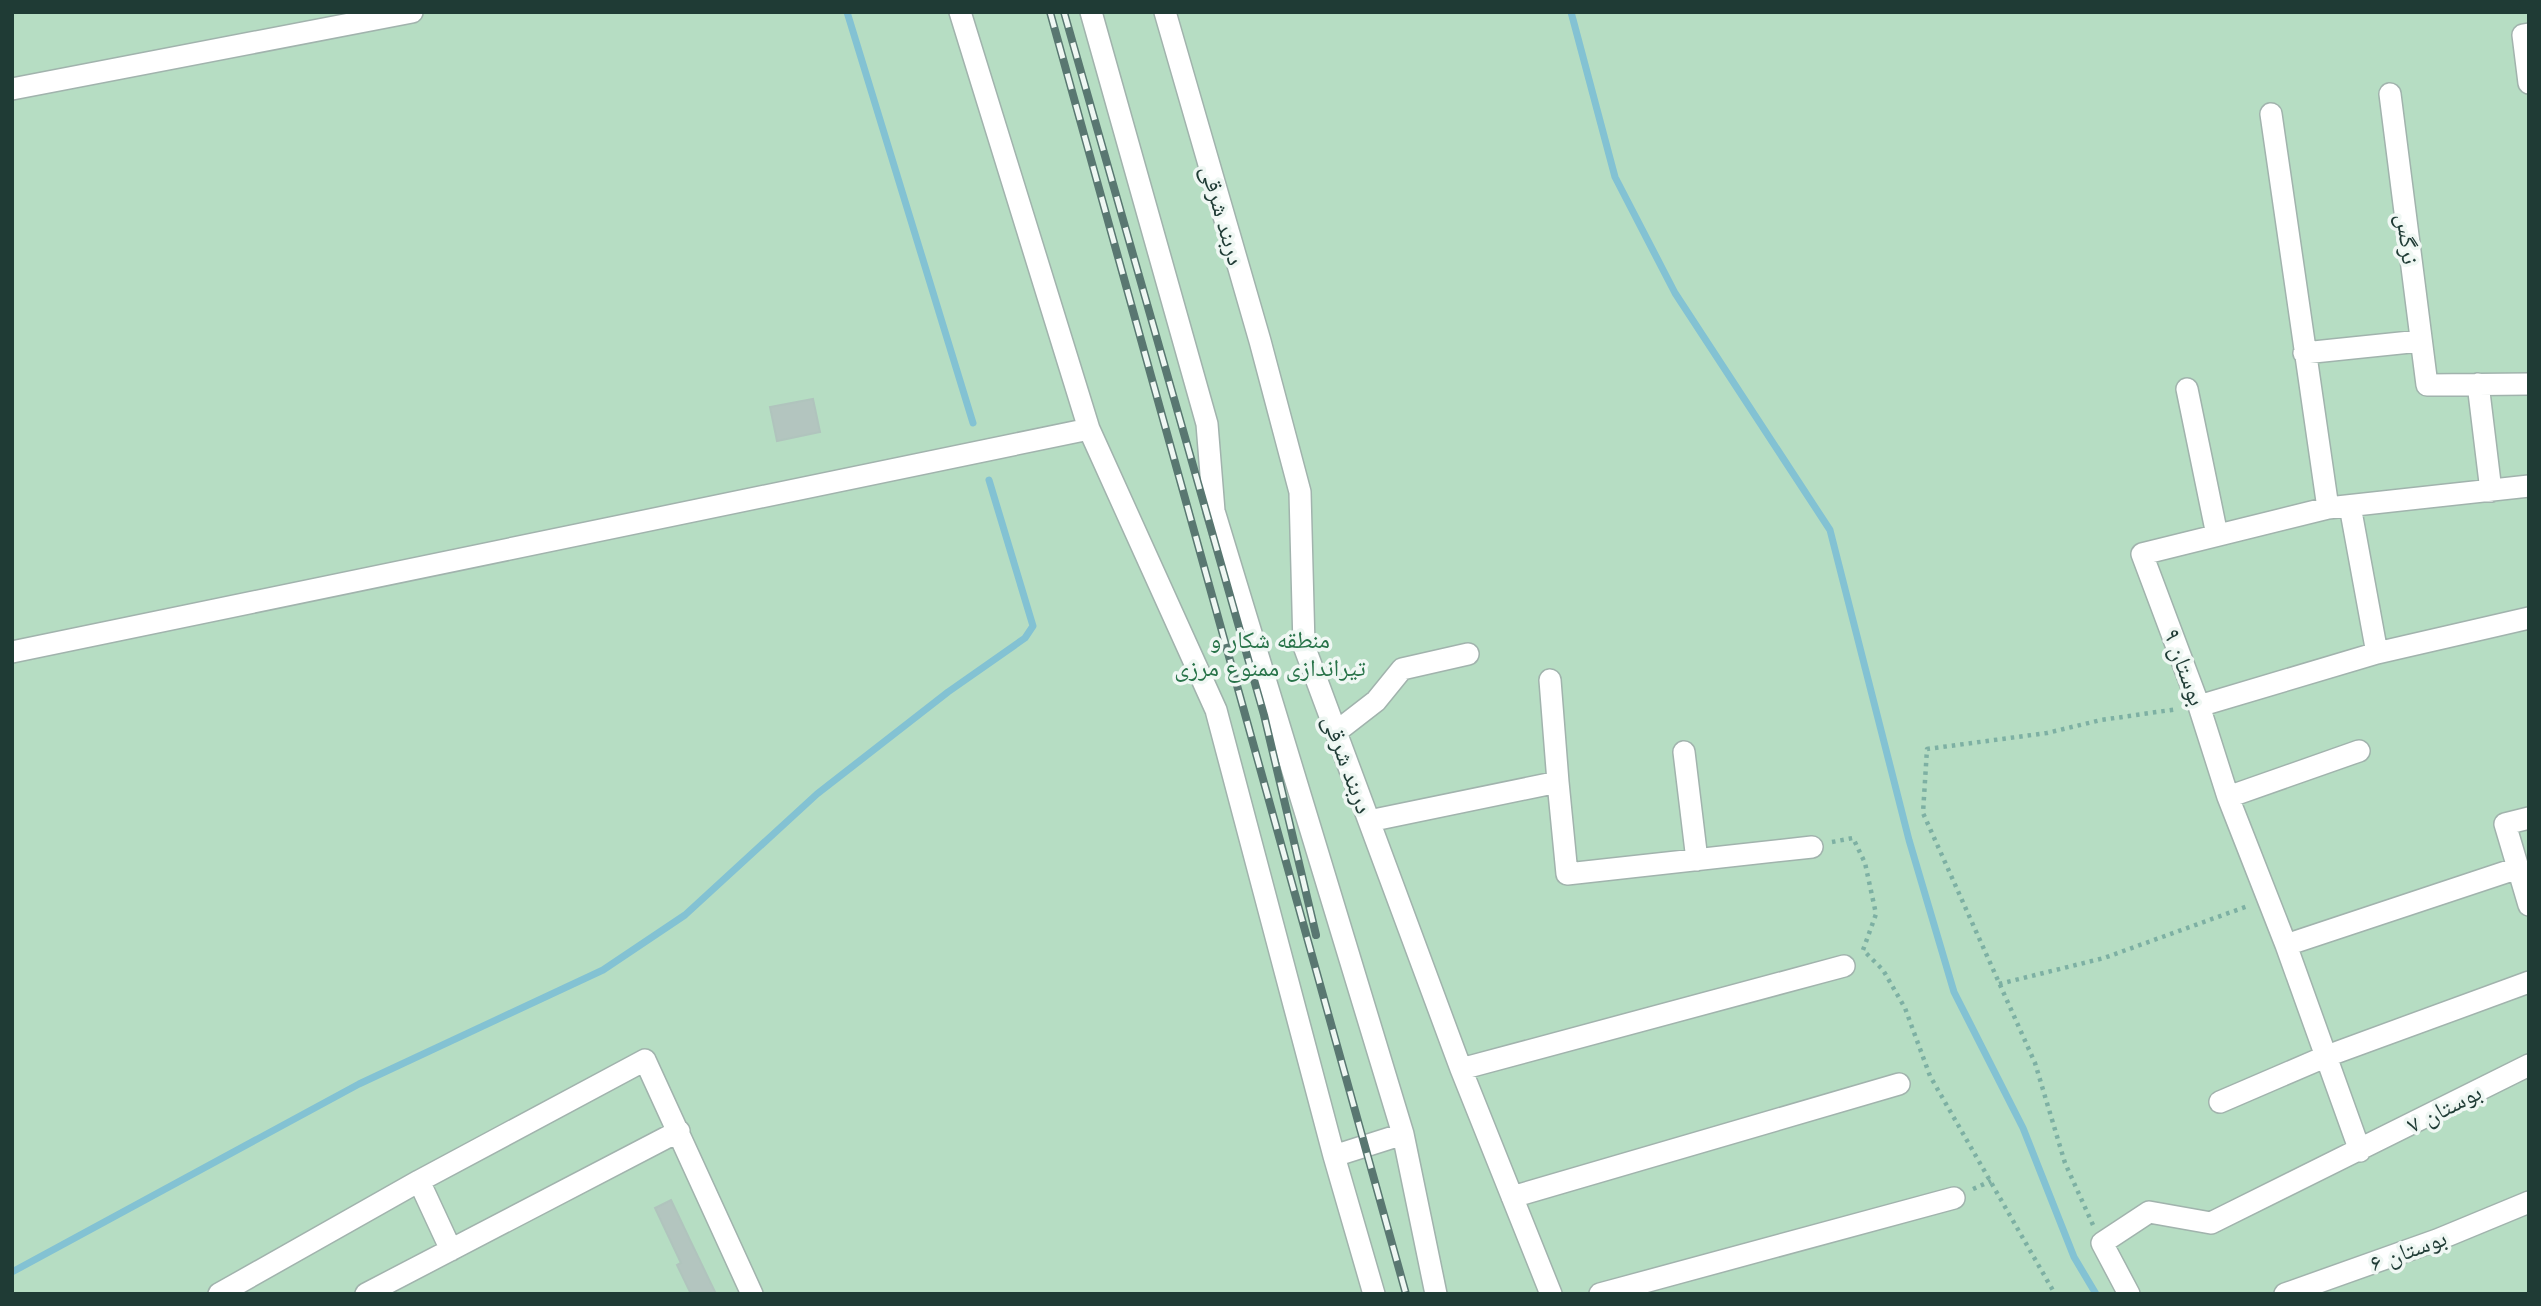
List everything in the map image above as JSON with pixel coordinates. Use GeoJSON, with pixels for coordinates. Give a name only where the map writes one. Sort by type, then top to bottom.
{"type":"FeatureCollection","features":[{"type":"Feature","properties":{"kind":"street"},"geometry":{"type":"LineString","coordinates":[[12,89],[412,12]]}},
{"type":"Feature","properties":{"kind":"street"},"geometry":{"type":"LineString","coordinates":[[960,12],[1089,429],[1216,710],[1334,1156],[1374,1294]]}},
{"type":"Feature","properties":{"kind":"street"},"geometry":{"type":"LineString","coordinates":[[1091,12],[1207,424],[1214,510],[1403,1134],[1436,1294]]}},
{"type":"Feature","properties":{"kind":"street","name":"دربند شرقی"},"geometry":{"type":"LineString","coordinates":[[1165,12],[1260,341],[1300,492],[1304,646],[1461,1069],[1551,1294]]}},
{"type":"Feature","properties":{"kind":"street"},"geometry":{"type":"LineString","coordinates":[[2526,34],[2529,83]]}},
{"type":"Feature","properties":{"kind":"street","name":"نرگس"},"geometry":{"type":"LineString","coordinates":[[2390,94],[2427,384],[2478,384]]}},
{"type":"Feature","properties":{"kind":"street"},"geometry":{"type":"LineString","coordinates":[[2271,114],[2328,508]]}},
{"type":"Feature","properties":{"kind":"street"},"geometry":{"type":"LineString","coordinates":[[2305,353],[2420,341]]}},
{"type":"Feature","properties":{"kind":"street"},"geometry":{"type":"LineString","coordinates":[[2491,491],[2478,384],[2529,384]]}},
{"type":"Feature","properties":{"kind":"street"},"geometry":{"type":"LineString","coordinates":[[2187,388],[2217,535]]}},
{"type":"Feature","properties":{"kind":"street"},"geometry":{"type":"LineString","coordinates":[[12,652],[1089,429]]}},
{"type":"Feature","properties":{"kind":"street","name":"بوستان ۹"},"geometry":{"type":"LineString","coordinates":[[2360,1151],[2286,945],[2228,797],[2199,706],[2142,554],[2328,508],[2529,486]]}},
{"type":"Feature","properties":{"kind":"street"},"geometry":{"type":"LineString","coordinates":[[2350,506],[2377,653]]}},
{"type":"Feature","properties":{"kind":"street"},"geometry":{"type":"LineString","coordinates":[[2199,706],[2377,653],[2529,618]]}},
{"type":"Feature","properties":{"kind":"street"},"geometry":{"type":"LineString","coordinates":[[1336,732],[1376,701],[1402,669],[1468,654]]}},
{"type":"Feature","properties":{"kind":"street"},"geometry":{"type":"LineString","coordinates":[[1550,680],[1567,874],[1812,847]]}},
{"type":"Feature","properties":{"kind":"street"},"geometry":{"type":"LineString","coordinates":[[1684,751],[1697,860]]}},
{"type":"Feature","properties":{"kind":"street"},"geometry":{"type":"LineString","coordinates":[[2228,797],[2359,751]]}},
{"type":"Feature","properties":{"kind":"street"},"geometry":{"type":"LineString","coordinates":[[1369,821],[1558,782]]}},
{"type":"Feature","properties":{"kind":"street"},"geometry":{"type":"LineString","coordinates":[[2529,818],[2505,824],[2529,905]]}},
{"type":"Feature","properties":{"kind":"street"},"geometry":{"type":"LineString","coordinates":[[2286,945],[2518,869]]}},
{"type":"Feature","properties":{"kind":"street"},"geometry":{"type":"LineString","coordinates":[[1461,1069],[1844,966]]}},
{"type":"Feature","properties":{"kind":"street"},"geometry":{"type":"LineString","coordinates":[[2220,1102],[2327,1056],[2529,982]]}},
{"type":"Feature","properties":{"kind":"street"},"geometry":{"type":"LineString","coordinates":[[219,1294],[419,1181],[646,1060],[752,1294]]}},
{"type":"Feature","properties":{"kind":"street","name":"بوستان ۷"},"geometry":{"type":"LineString","coordinates":[[2102,1243],[2149,1212],[2211,1223],[2529,1065]]}},
{"type":"Feature","properties":{"kind":"street"},"geometry":{"type":"LineString","coordinates":[[1512,1197],[1899,1084]]}},
{"type":"Feature","properties":{"kind":"street"},"geometry":{"type":"LineString","coordinates":[[366,1294],[679,1131]]}},
{"type":"Feature","properties":{"kind":"street"},"geometry":{"type":"LineString","coordinates":[[1334,1156],[1403,1134]]}},
{"type":"Feature","properties":{"kind":"street"},"geometry":{"type":"LineString","coordinates":[[419,1181],[450,1250]]}},
{"type":"Feature","properties":{"kind":"street"},"geometry":{"type":"LineString","coordinates":[[1600,1294],[1954,1198]]}},
{"type":"Feature","properties":{"kind":"street","name":"بوستان ۶"},"geometry":{"type":"LineString","coordinates":[[2285,1294],[2437,1240],[2529,1202]]}},
{"type":"Feature","properties":{"kind":"street"},"geometry":{"type":"LineString","coordinates":[[2102,1243],[2129,1294]]}},
{"type":"Feature","properties":{"kind":"path"},"geometry":{"type":"LineString","coordinates":[[2102,1243],[2065,1163],[2035,1063],[1923,813],[1927,749],[2047,733],[2101,720],[2199,706]]}},
{"type":"Feature","properties":{"kind":"path"},"geometry":{"type":"LineString","coordinates":[[1812,847],[1853,838],[1865,863],[1876,915],[1863,950],[1883,970],[1905,1008],[1930,1076],[2054,1294]]}},
{"type":"Feature","properties":{"kind":"path"},"geometry":{"type":"LineString","coordinates":[[1999,984],[2104,958],[2268,900]]}},
{"type":"Feature","properties":{"kind":"green space","name":"منطقه شکار و تیراندازی ممنوع مرزی"},"geometry":{"type":"Polygon","coordinates":[[[12,12],[2529,12],[2529,1294],[12,1294],[12,12]]]}},
{"type":"Feature","properties":{"kind":"building"},"geometry":{"type":"Polygon","coordinates":[[[813,399],[820,432],[777,441],[770,407],[813,399]]]}},
{"type":"Feature","properties":{"kind":"building"},"geometry":{"type":"Polygon","coordinates":[[[671,1200],[716,1294],[691,1294],[677,1265],[681,1263],[655,1208],[671,1200]]]}},
{"type":"Feature","properties":{"kind":"waterway"},"geometry":{"type":"LineString","coordinates":[[847,12],[973,423]]}},
{"type":"Feature","properties":{"kind":"waterway"},"geometry":{"type":"LineString","coordinates":[[1571,12],[1615,177],[1675,293],[1830,530],[1909,840],[1954,992],[2023,1128],[2074,1257],[2096,1294]]}},
{"type":"Feature","properties":{"kind":"waterway"},"geometry":{"type":"LineString","coordinates":[[12,1272],[359,1084],[603,970],[685,915],[817,794],[948,692],[1025,638],[1033,626],[989,480]]}},
{"type":"Feature","properties":{"kind":"railway"},"geometry":{"type":"LineString","coordinates":[[1050,12],[1406,1294]]}},
{"type":"Feature","properties":{"kind":"railway"},"geometry":{"type":"LineString","coordinates":[[1064,12],[1264,715],[1316,935]]}}]}
